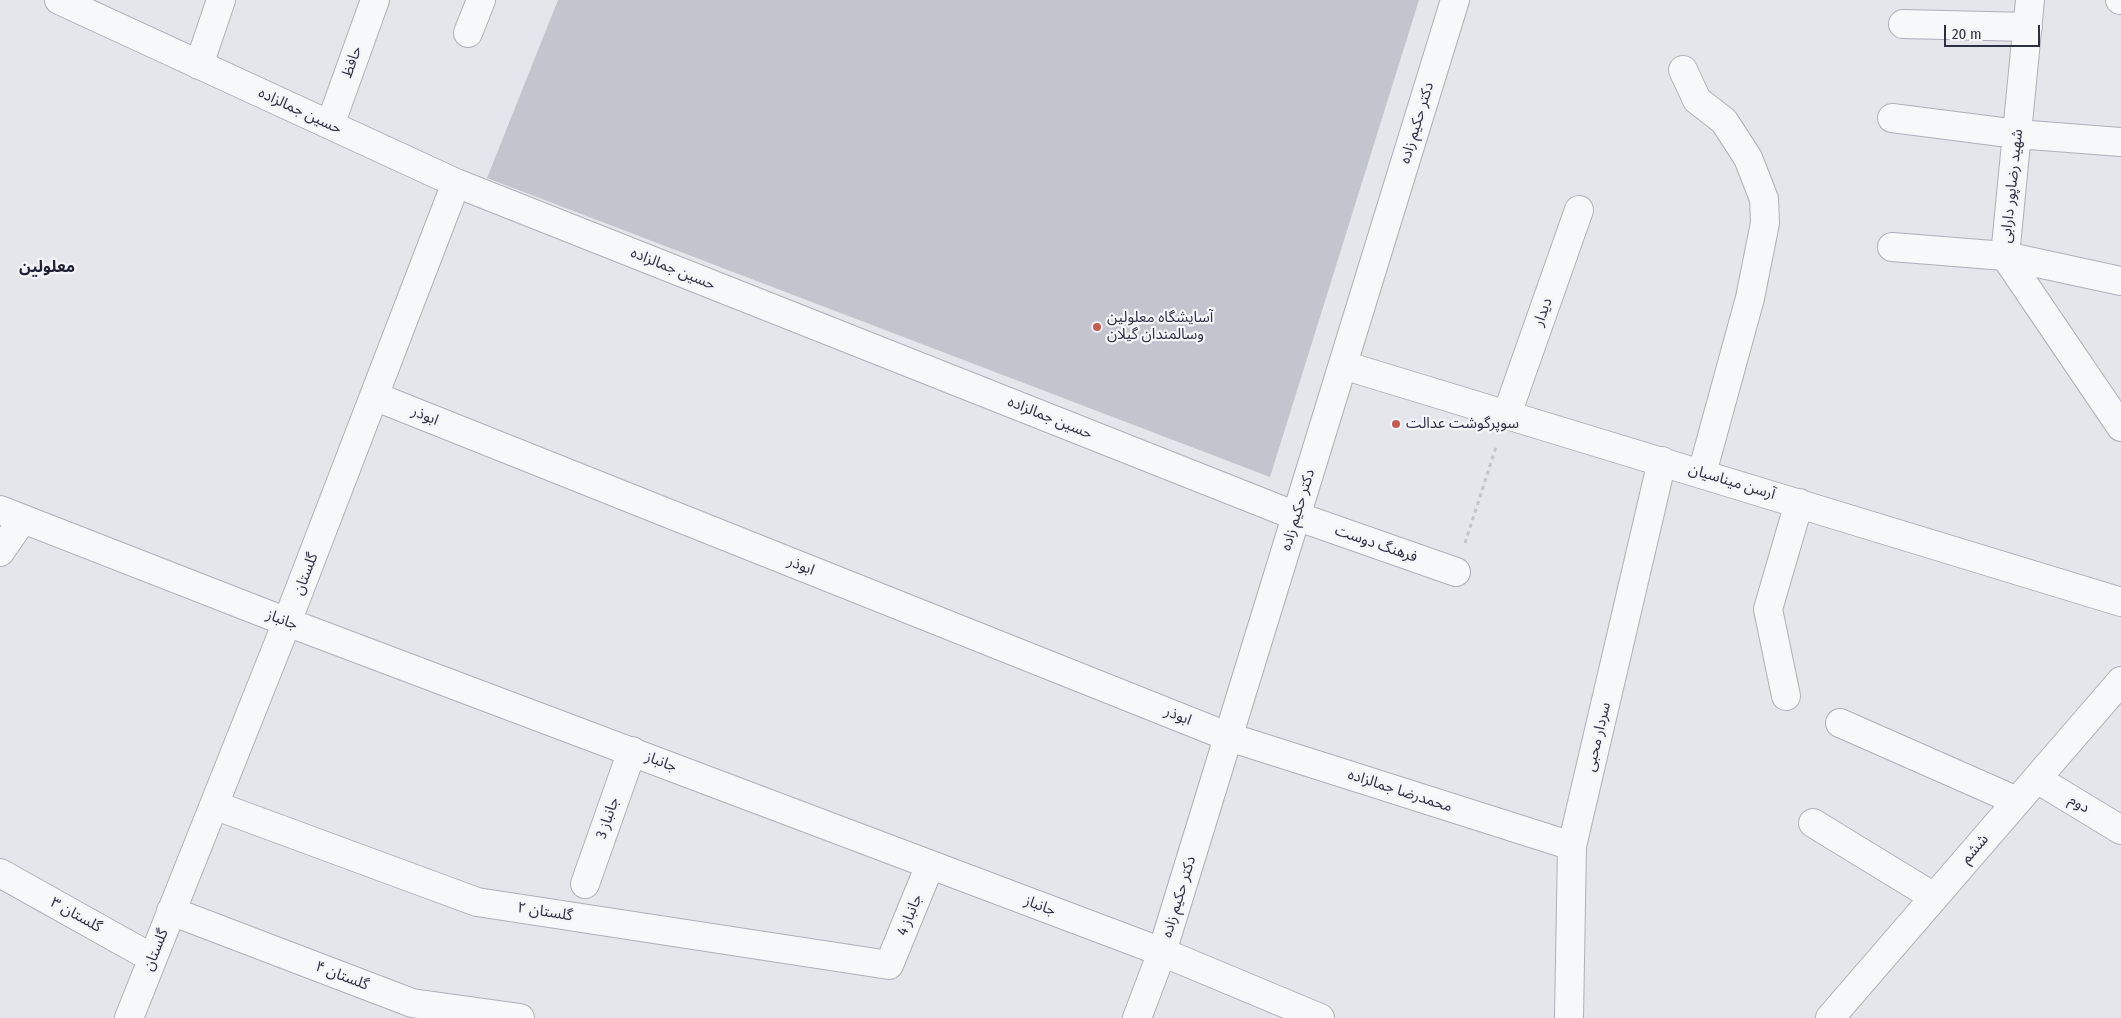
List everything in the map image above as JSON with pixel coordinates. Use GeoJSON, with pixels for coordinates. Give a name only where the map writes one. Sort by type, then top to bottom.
{"type":"FeatureCollection","features":[{"type":"Feature","properties":{"kind":"street","name":"حسین جمالزاده"},"geometry":{"type":"LineString","coordinates":[[59,0],[99,9],[199,65],[456,183],[1296,516]]}},
{"type":"Feature","properties":{"kind":"street"},"geometry":{"type":"LineString","coordinates":[[199,65],[221,0]]}},
{"type":"Feature","properties":{"kind":"street","name":"حافظ"},"geometry":{"type":"LineString","coordinates":[[330,125],[375,0]]}},
{"type":"Feature","properties":{"kind":"street"},"geometry":{"type":"LineString","coordinates":[[468,33],[481,0]]}},
{"type":"Feature","properties":{"kind":"street","name":"دکتر حکیم زاده"},"geometry":{"type":"LineString","coordinates":[[1137,1018],[1162,952],[1455,0]]}},
{"type":"Feature","properties":{"kind":"street","name":"شهید رضاپور دارابی"},"geometry":{"type":"LineString","coordinates":[[2030,0],[2005,256],[2121,427]]}},
{"type":"Feature","properties":{"kind":"street"},"geometry":{"type":"LineString","coordinates":[[1903,24],[2028,28]]}},
{"type":"Feature","properties":{"kind":"street"},"geometry":{"type":"LineString","coordinates":[[1683,70],[1697,100],[1724,121],[1748,158],[1764,199],[1765,223],[1750,298],[1702,473]]}},
{"type":"Feature","properties":{"kind":"street"},"geometry":{"type":"LineString","coordinates":[[1892,118],[2017,134],[2121,142]]}},
{"type":"Feature","properties":{"kind":"street","name":"گلستان"},"geometry":{"type":"LineString","coordinates":[[129,1018],[287,622],[456,183]]}},
{"type":"Feature","properties":{"kind":"street","name":"دیدار"},"geometry":{"type":"LineString","coordinates":[[1507,414],[1579,210]]}},
{"type":"Feature","properties":{"kind":"street"},"geometry":{"type":"LineString","coordinates":[[1892,246],[2005,256],[2121,281]]}},
{"type":"Feature","properties":{"kind":"street","name":"آرسن میناسیان"},"geometry":{"type":"LineString","coordinates":[[1343,365],[2121,602]]}},
{"type":"Feature","properties":{"kind":"street","name":"ابوذر"},"geometry":{"type":"LineString","coordinates":[[374,396],[1229,737]]}},
{"type":"Feature","properties":{"kind":"street","name":"سردار محبی"},"geometry":{"type":"LineString","coordinates":[[1569,1018],[1572,846],[1662,461]]}},
{"type":"Feature","properties":{"kind":"street"},"geometry":{"type":"LineString","coordinates":[[1786,696],[1768,609],[1799,503]]}},
{"type":"Feature","properties":{"kind":"street"},"geometry":{"type":"LineString","coordinates":[[0,552],[12,515]]}},
{"type":"Feature","properties":{"kind":"street","name":"جانباز"},"geometry":{"type":"LineString","coordinates":[[12,515],[287,622],[1162,952],[1320,1018]]}},
{"type":"Feature","properties":{"kind":"street","name":"فرهنگ دوست"},"geometry":{"type":"LineString","coordinates":[[1296,516],[1456,572]]}},
{"type":"Feature","properties":{"kind":"street","name":"ششم"},"geometry":{"type":"LineString","coordinates":[[1830,1018],[2121,681]]}},
{"type":"Feature","properties":{"kind":"street"},"geometry":{"type":"LineString","coordinates":[[1840,723],[2017,801]]}},
{"type":"Feature","properties":{"kind":"street","name":"محمدرضا جمالزاده"},"geometry":{"type":"LineString","coordinates":[[1229,737],[1572,846]]}},
{"type":"Feature","properties":{"kind":"street","name":"جانباز 3"},"geometry":{"type":"LineString","coordinates":[[585,884],[632,751]]}},
{"type":"Feature","properties":{"kind":"street","name":"دوم"},"geometry":{"type":"LineString","coordinates":[[2036,778],[2121,830]]}},
{"type":"Feature","properties":{"kind":"street","name":"گلستان ۲"},"geometry":{"type":"LineString","coordinates":[[214,805],[477,902],[889,965]]}},
{"type":"Feature","properties":{"kind":"street"},"geometry":{"type":"LineString","coordinates":[[1812,822],[1934,897]]}},
{"type":"Feature","properties":{"kind":"street","name":"جانباز 4"},"geometry":{"type":"LineString","coordinates":[[889,965],[930,865]]}},
{"type":"Feature","properties":{"kind":"street","name":"گلستان ۳"},"geometry":{"type":"LineString","coordinates":[[0,872],[152,958]]}},
{"type":"Feature","properties":{"kind":"street","name":"گلستان ۴"},"geometry":{"type":"LineString","coordinates":[[171,911],[412,1003],[520,1018]]}},
{"type":"Feature","properties":{"kind":"path"},"geometry":{"type":"LineString","coordinates":[[1456,572],[1507,414]]}},
{"type":"Feature","properties":{"kind":"building","name":"آسایشگاه معلولین وسالمندان گیلان"},"geometry":{"type":"Polygon","coordinates":[[[558,0],[1419,0],[1270,477],[487,178],[558,0]]]}},
{"type":"Feature","properties":{"kind":"place","name":"آسایشگاه معلولین وسالمندان گیلان"},"geometry":{"type":"Point","coordinates":[1097,327]}},
{"type":"Feature","properties":{"kind":"place","name":"سوپرگوشت عدالت"},"geometry":{"type":"Point","coordinates":[1396,424]}},
{"type":"Feature","properties":{"kind":"district","name":"معلولین"},"geometry":{"type":"Point","coordinates":[47,268]}}]}
